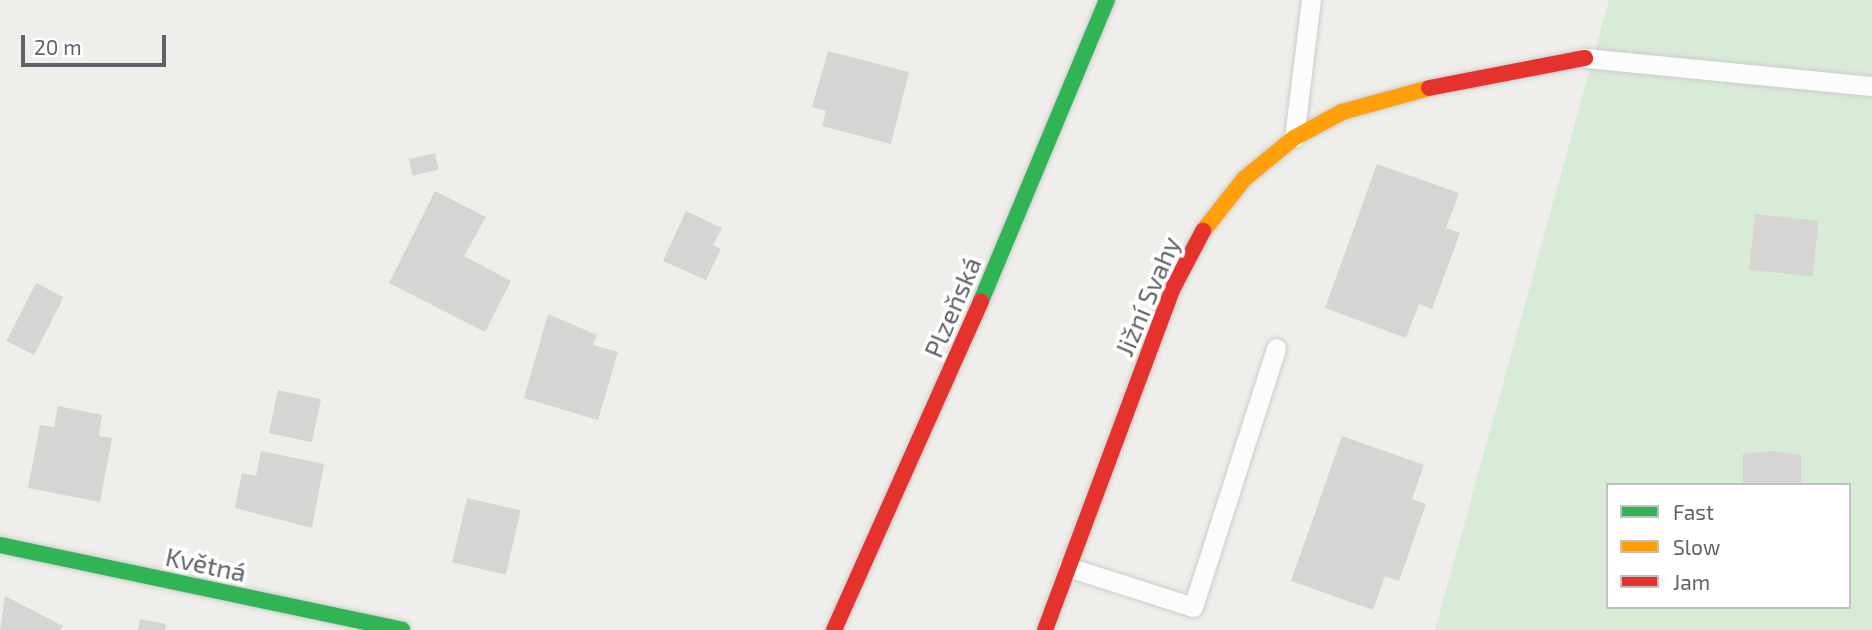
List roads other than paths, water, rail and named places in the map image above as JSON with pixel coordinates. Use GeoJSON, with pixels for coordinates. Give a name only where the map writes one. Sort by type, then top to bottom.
{"type":"FeatureCollection","features":[{"type":"Feature","properties":{"kind":"street","name":"Plzeňská"},"geometry":{"type":"LineString","coordinates":[[834,630],[915,457],[1107,0]]}},
{"type":"Feature","properties":{"kind":"street","name":"Jižní Svahy"},"geometry":{"type":"LineString","coordinates":[[1045,630],[1172,290],[1202,230],[1244,179],[1294,138],[1342,112],[1406,92],[1585,58]]}},
{"type":"Feature","properties":{"kind":"street","name":"Květná"},"geometry":{"type":"LineString","coordinates":[[0,545],[402,630]]}},
{"type":"Feature","properties":{"kind":"lane"},"geometry":{"type":"LineString","coordinates":[[1294,138],[1311,0]]}},
{"type":"Feature","properties":{"kind":"lane"},"geometry":{"type":"LineString","coordinates":[[1585,58],[1872,86]]}},
{"type":"Feature","properties":{"kind":"lane"},"geometry":{"type":"LineString","coordinates":[[1068,567],[1193,607],[1276,348]]}}]}
